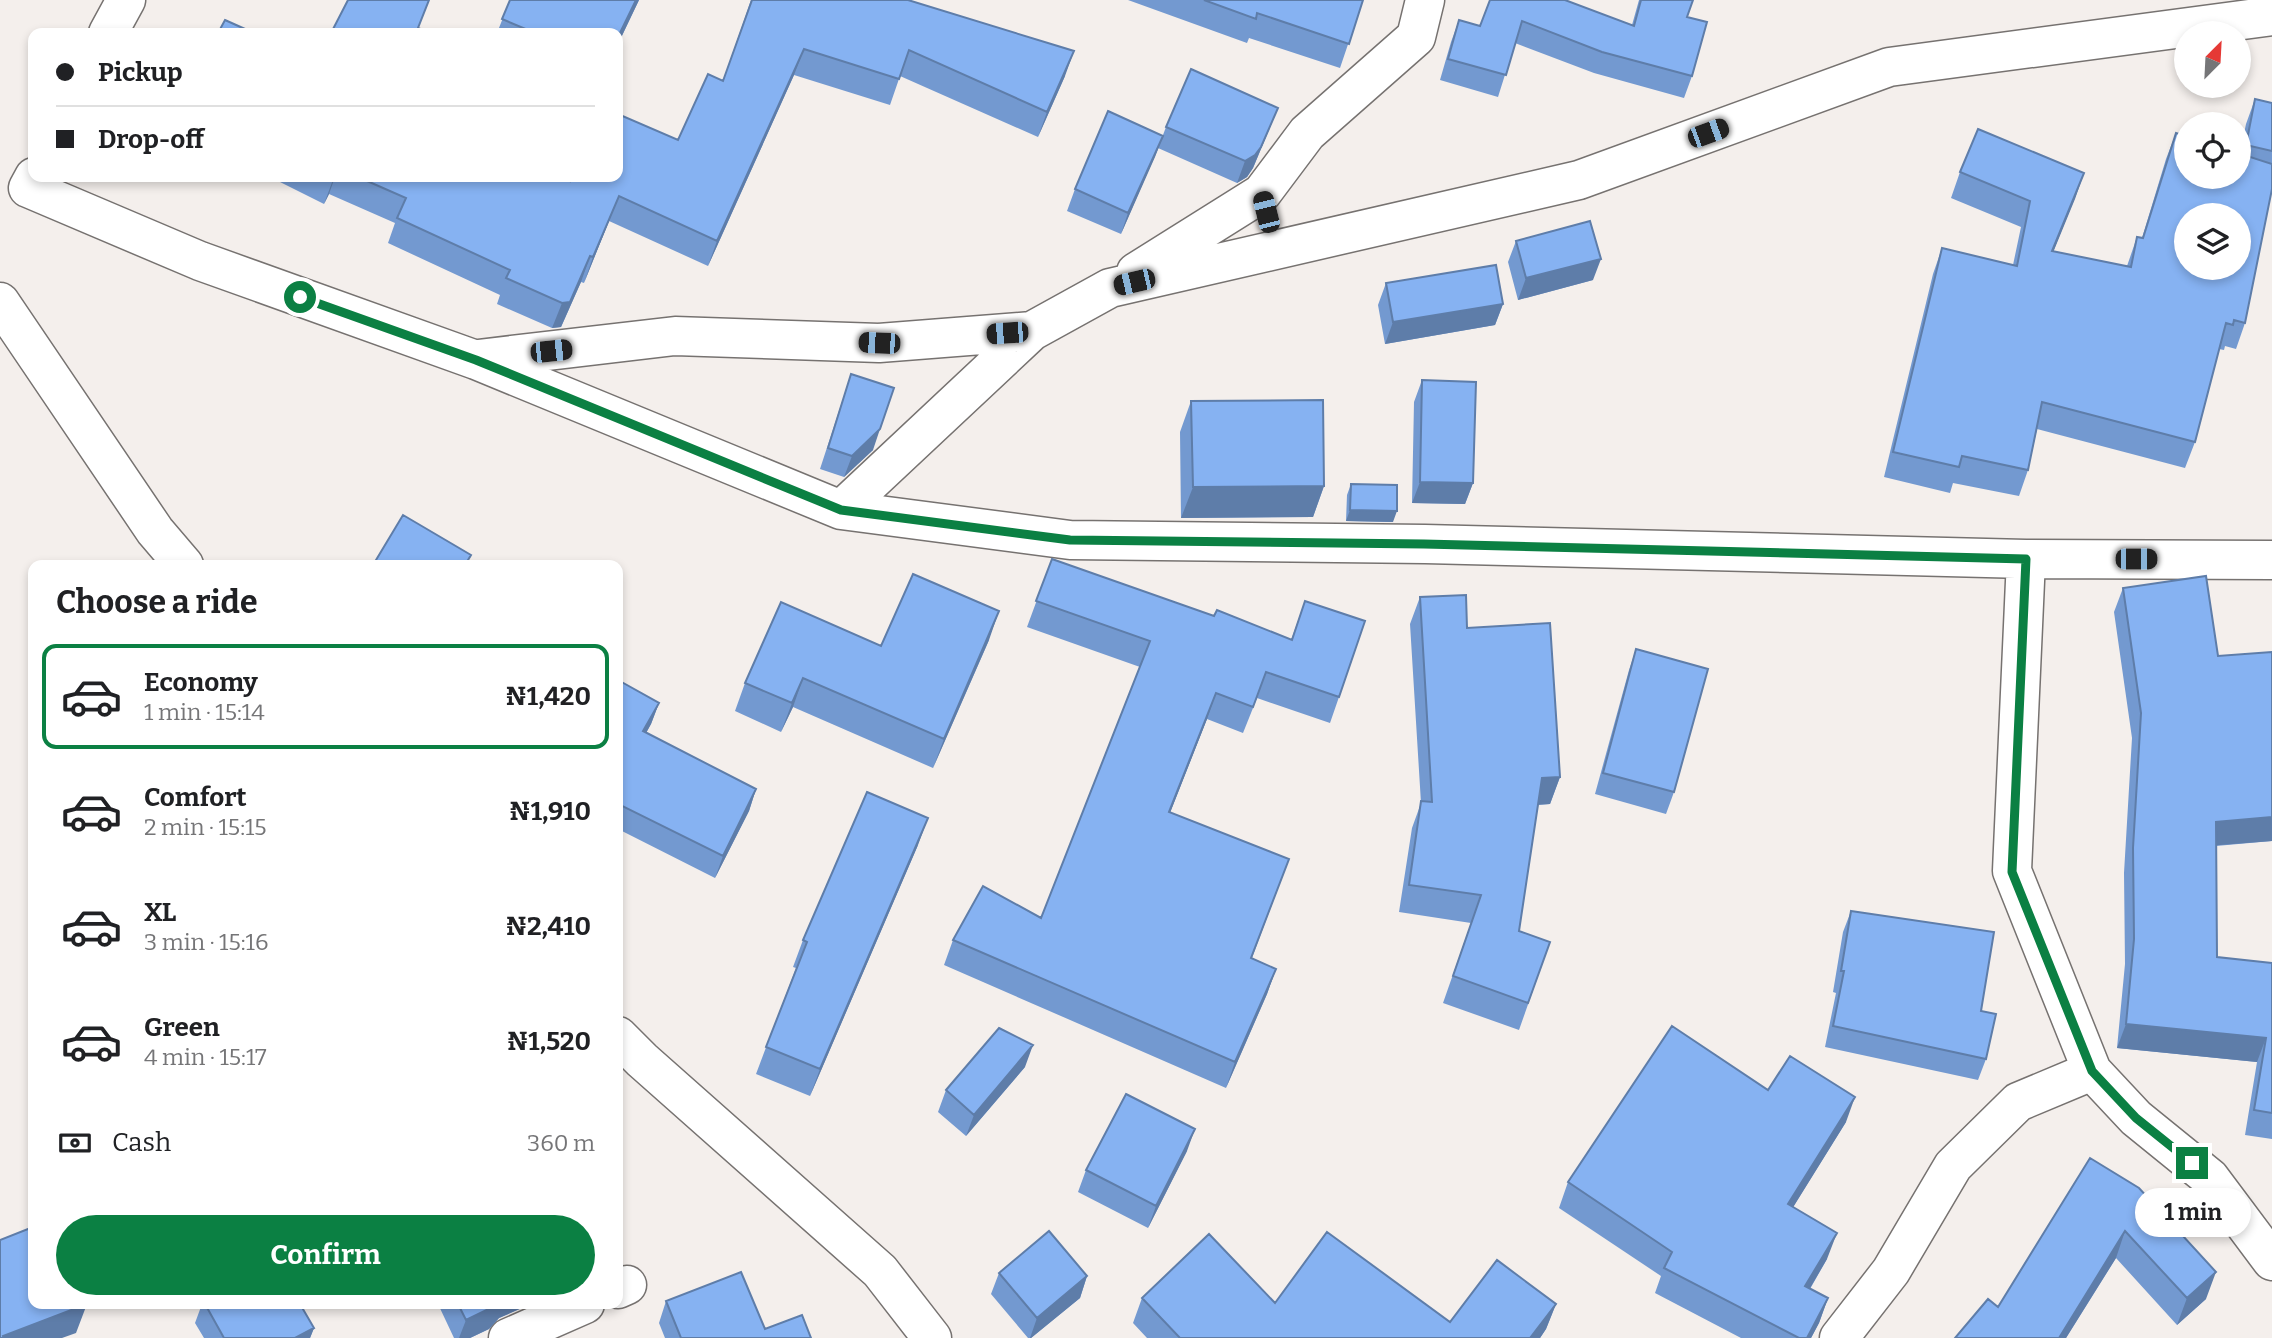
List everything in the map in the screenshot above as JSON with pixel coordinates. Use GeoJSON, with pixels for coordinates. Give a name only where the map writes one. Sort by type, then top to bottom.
{"type":"FeatureCollection","features":[{"type":"Feature","properties":{"kind":"street"},"geometry":{"type":"LineString","coordinates":[[111,28],[125,0]]}},
{"type":"Feature","properties":{"kind":"street"},"geometry":{"type":"LineString","coordinates":[[841,510],[1032,331],[1110,288],[1262,193],[1307,133],[1416,37],[1425,0]]}},
{"type":"Feature","properties":{"kind":"street"},"geometry":{"type":"LineString","coordinates":[[1110,288],[1579,180],[1889,67],[2272,16]]}},
{"type":"Feature","properties":{"kind":"street"},"geometry":{"type":"LineString","coordinates":[[31,182],[28,188],[200,261],[476,360],[841,510],[1070,540],[1424,544],[2026,559],[2272,560]]}},
{"type":"Feature","properties":{"kind":"street"},"geometry":{"type":"LineString","coordinates":[[1262,193],[1276,249]]}},
{"type":"Feature","properties":{"kind":"street"},"geometry":{"type":"LineString","coordinates":[[0,302],[155,531],[180,560]]}},
{"type":"Feature","properties":{"kind":"street"},"geometry":{"type":"LineString","coordinates":[[476,360],[675,336],[879,343],[1032,331]]}},
{"type":"Feature","properties":{"kind":"street"},"geometry":{"type":"LineString","coordinates":[[2026,559],[2012,872],[2092,1071],[2136,1118],[2210,1178],[2272,1261]]}},
{"type":"Feature","properties":{"kind":"street"},"geometry":{"type":"LineString","coordinates":[[623,1041],[880,1270],[932,1338]]}},
{"type":"Feature","properties":{"kind":"street"},"geometry":{"type":"LineString","coordinates":[[1839,1338],[1891,1271],[1953,1166],[2018,1102],[2092,1071]]}},
{"type":"Feature","properties":{"kind":"street"},"geometry":{"type":"LineString","coordinates":[[508,1338],[574,1309]]}},
{"type":"Feature","properties":{"kind":"building"},"geometry":{"type":"Polygon","coordinates":[[[348,0],[429,0],[418,28],[334,28],[348,0]]]}},
{"type":"Feature","properties":{"kind":"building"},"geometry":{"type":"Polygon","coordinates":[[[510,0],[636,0],[622,28],[523,28],[502,19],[510,0]]]}},
{"type":"Feature","properties":{"kind":"building"},"geometry":{"type":"Polygon","coordinates":[[[752,0],[908,0],[1074,51],[1047,112],[909,50],[899,79],[804,49],[717,241],[619,196],[570,302],[562,303],[506,278],[510,270],[397,218],[406,198],[369,182],[623,182],[623,116],[678,140],[708,74],[723,81],[752,0]]]}},
{"type":"Feature","properties":{"kind":"building"},"geometry":{"type":"Polygon","coordinates":[[[1204,0],[1363,0],[1349,44],[1257,13],[1256,19],[1204,0]]]}},
{"type":"Feature","properties":{"kind":"building"},"geometry":{"type":"Polygon","coordinates":[[[1490,0],[1565,0],[1634,26],[1641,0],[1693,0],[1687,17],[1707,22],[1692,76],[1602,52],[1522,21],[1506,75],[1448,59],[1459,20],[1480,26],[1490,0]]]}},
{"type":"Feature","properties":{"kind":"building"},"geometry":{"type":"Polygon","coordinates":[[[225,20],[243,28],[221,28],[225,20]]]}},
{"type":"Feature","properties":{"kind":"building"},"geometry":{"type":"Polygon","coordinates":[[[1191,69],[1278,108],[1255,155],[1245,161],[1166,127],[1191,69]]]}},
{"type":"Feature","properties":{"kind":"building"},"geometry":{"type":"Polygon","coordinates":[[[2255,99],[2272,103],[2272,151],[2251,146],[2251,119],[2255,99]]]}},
{"type":"Feature","properties":{"kind":"building"},"geometry":{"type":"Polygon","coordinates":[[[1108,111],[1163,136],[1128,213],[1075,189],[1108,111]]]}},
{"type":"Feature","properties":{"kind":"building"},"geometry":{"type":"Polygon","coordinates":[[[1978,129],[2084,173],[2052,251],[2131,267],[2137,237],[2143,238],[2174,139],[2174,189],[2251,189],[2251,157],[2272,164],[2272,189],[2245,323],[2234,320],[2233,325],[2226,323],[2195,442],[2042,402],[2028,470],[1962,456],[1959,467],[1893,452],[1942,248],[2017,266],[2030,201],[1960,172],[1978,129]]]}},
{"type":"Feature","properties":{"kind":"building"},"geometry":{"type":"Polygon","coordinates":[[[1590,221],[1601,259],[1526,278],[1516,241],[1590,221]]]}},
{"type":"Feature","properties":{"kind":"building"},"geometry":{"type":"Polygon","coordinates":[[[1496,265],[1503,304],[1393,322],[1386,283],[1496,265]]]}},
{"type":"Feature","properties":{"kind":"building"},"geometry":{"type":"Polygon","coordinates":[[[851,374],[894,388],[880,429],[852,456],[828,448],[851,374]]]}},
{"type":"Feature","properties":{"kind":"building"},"geometry":{"type":"Polygon","coordinates":[[[1422,380],[1476,382],[1473,483],[1420,482],[1422,380]]]}},
{"type":"Feature","properties":{"kind":"building"},"geometry":{"type":"Polygon","coordinates":[[[1323,400],[1324,486],[1193,487],[1191,401],[1323,400]]]}},
{"type":"Feature","properties":{"kind":"building"},"geometry":{"type":"Polygon","coordinates":[[[1351,484],[1397,485],[1397,511],[1350,510],[1351,484]]]}},
{"type":"Feature","properties":{"kind":"building"},"geometry":{"type":"Polygon","coordinates":[[[403,515],[471,555],[468,560],[376,560],[403,515]]]}},
{"type":"Feature","properties":{"kind":"building"},"geometry":{"type":"Polygon","coordinates":[[[1052,559],[1214,616],[1217,610],[1292,640],[1305,601],[1365,621],[1339,697],[1266,672],[1253,707],[1216,693],[1169,812],[1289,859],[1251,958],[1276,969],[1235,1062],[953,940],[983,886],[1041,918],[1150,641],[1036,601],[1052,559]]]}},
{"type":"Feature","properties":{"kind":"building"},"geometry":{"type":"Polygon","coordinates":[[[913,574],[999,611],[944,739],[803,678],[792,703],[745,683],[781,602],[881,646],[913,574]]]}},
{"type":"Feature","properties":{"kind":"building"},"geometry":{"type":"Polygon","coordinates":[[[2206,576],[2218,656],[2272,652],[2272,817],[2216,822],[2217,957],[2272,963],[2272,1113],[2254,1110],[2266,1038],[2126,1024],[2134,939],[2133,848],[2141,713],[2123,588],[2206,576]]]}},
{"type":"Feature","properties":{"kind":"building"},"geometry":{"type":"Polygon","coordinates":[[[1466,595],[1467,628],[1550,623],[1560,777],[1542,778],[1519,931],[1550,942],[1528,1003],[1453,976],[1481,895],[1409,885],[1421,801],[1432,802],[1420,597],[1466,595]]]}},
{"type":"Feature","properties":{"kind":"building"},"geometry":{"type":"Polygon","coordinates":[[[1636,649],[1708,669],[1674,792],[1603,773],[1636,649]]]}},
{"type":"Feature","properties":{"kind":"building"},"geometry":{"type":"Polygon","coordinates":[[[623,683],[659,703],[643,731],[756,789],[723,856],[623,806],[623,683]]]}},
{"type":"Feature","properties":{"kind":"building"},"geometry":{"type":"Polygon","coordinates":[[[867,792],[928,818],[820,1069],[766,1047],[807,942],[803,940],[867,792]]]}},
{"type":"Feature","properties":{"kind":"building"},"geometry":{"type":"Polygon","coordinates":[[[1851,911],[1994,932],[1981,1011],[1996,1014],[1986,1059],[1833,1026],[1844,971],[1841,971],[1851,911]]]}},
{"type":"Feature","properties":{"kind":"building"},"geometry":{"type":"Polygon","coordinates":[[[1672,1026],[1768,1090],[1790,1056],[1855,1097],[1788,1204],[1837,1233],[1805,1286],[1828,1298],[1807,1338],[1799,1338],[1664,1268],[1672,1252],[1568,1182],[1672,1026]]]}},
{"type":"Feature","properties":{"kind":"building"},"geometry":{"type":"Polygon","coordinates":[[[999,1028],[1033,1045],[974,1115],[946,1090],[999,1028]]]}},
{"type":"Feature","properties":{"kind":"building"},"geometry":{"type":"Polygon","coordinates":[[[1126,1094],[1195,1129],[1156,1206],[1086,1170],[1126,1094]]]}},
{"type":"Feature","properties":{"kind":"building"},"geometry":{"type":"Polygon","coordinates":[[[2090,1158],[2139,1188],[2216,1272],[2187,1298],[2125,1231],[2059,1338],[1955,1338],[1988,1299],[1998,1307],[2090,1158]]]}},
{"type":"Feature","properties":{"kind":"building"},"geometry":{"type":"Polygon","coordinates":[[[28,1229],[28,1309],[74,1309],[0,1338],[0,1240],[28,1229]]]}},
{"type":"Feature","properties":{"kind":"building"},"geometry":{"type":"Polygon","coordinates":[[[1049,1231],[1087,1276],[1037,1318],[999,1273],[1049,1231]]]}},
{"type":"Feature","properties":{"kind":"building"},"geometry":{"type":"Polygon","coordinates":[[[1327,1232],[1450,1322],[1497,1260],[1556,1304],[1530,1338],[1180,1338],[1142,1298],[1209,1234],[1275,1303],[1327,1232]]]}},
{"type":"Feature","properties":{"kind":"building"},"geometry":{"type":"Polygon","coordinates":[[[741,1272],[765,1329],[802,1315],[811,1338],[681,1338],[666,1301],[741,1272]]]}},
{"type":"Feature","properties":{"kind":"building"},"geometry":{"type":"Polygon","coordinates":[[[208,1309],[303,1309],[314,1328],[295,1338],[224,1338],[208,1309]]]}},
{"type":"Feature","properties":{"kind":"building"},"geometry":{"type":"Polygon","coordinates":[[[460,1309],[489,1309],[466,1320],[460,1309]]]}},
{"type":"Feature","properties":{"kind":"route"},"geometry":{"type":"LineString","coordinates":[[300,297],[476,360],[841,510],[1070,540],[1424,544],[2026,559],[2012,872],[2092,1071],[2136,1118],[2192,1163]]}}]}
